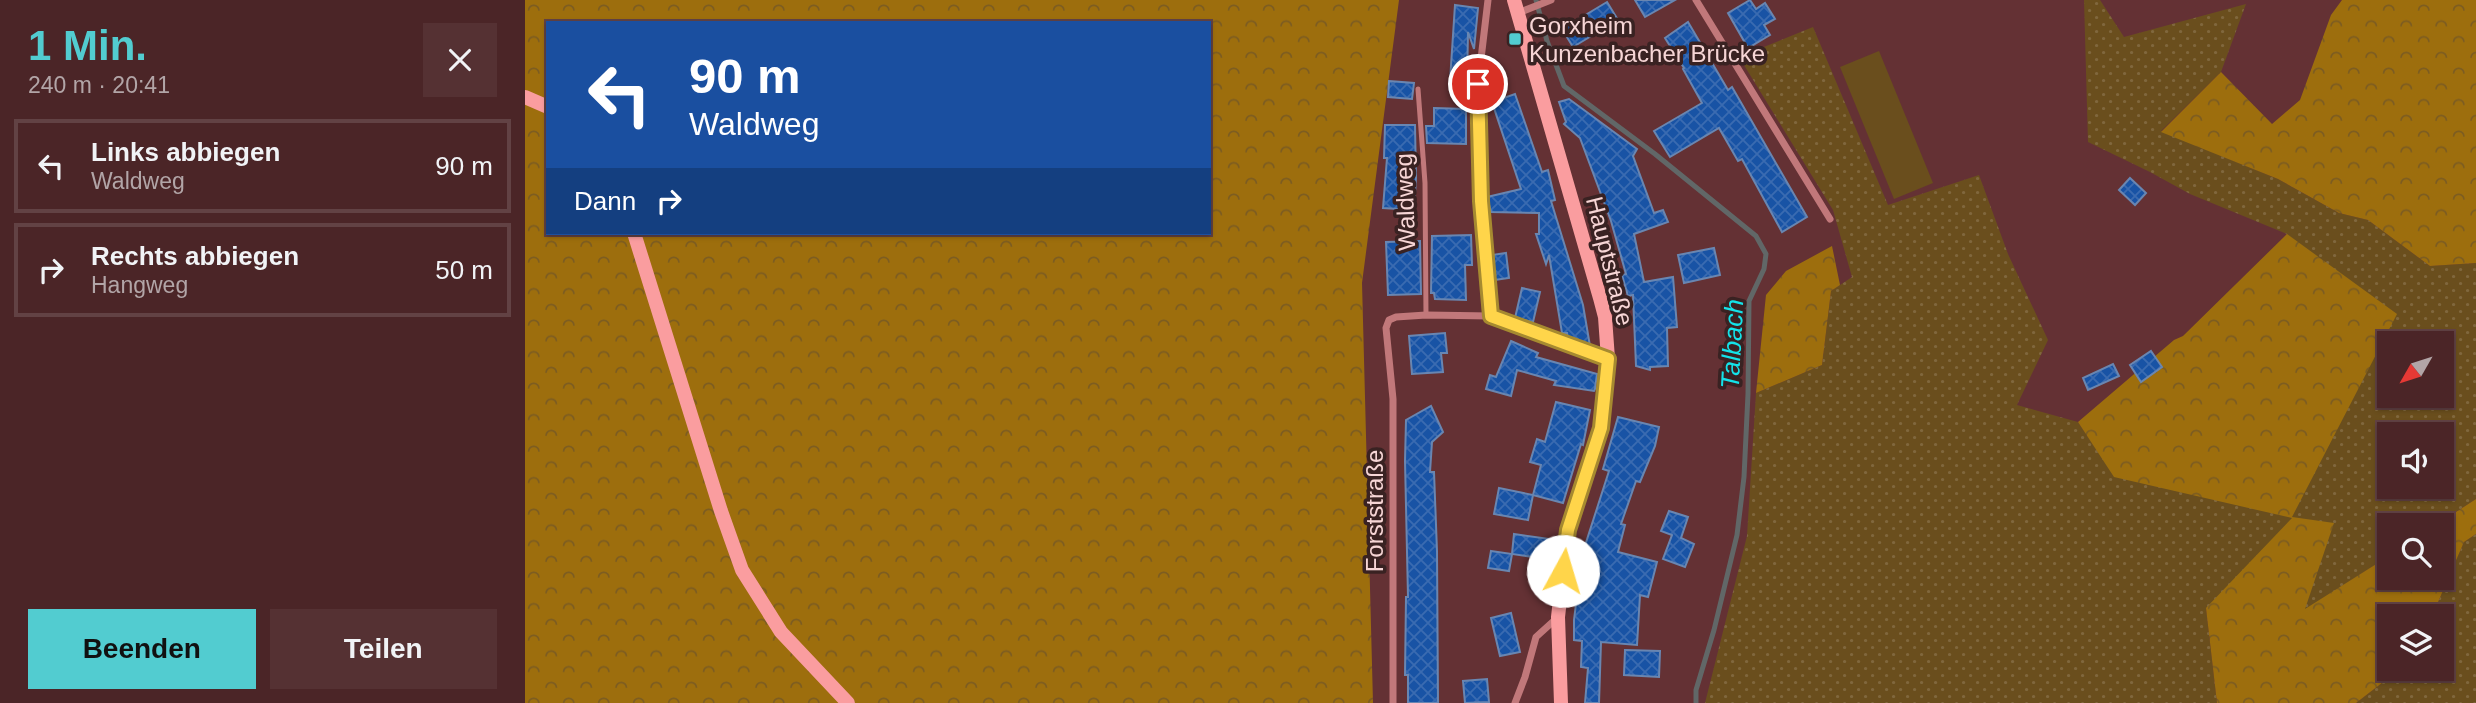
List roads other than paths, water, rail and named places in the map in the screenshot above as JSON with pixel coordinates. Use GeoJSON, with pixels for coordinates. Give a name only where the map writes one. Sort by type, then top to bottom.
{"type":"FeatureCollection","features":[{"type":"Feature","properties":{"kind":"main road","name":"Hauptstraße"},"geometry":{"type":"LineString","coordinates":[[1520,7],[1601,298],[1608,359],[1601,428],[1568,530],[1558,617],[1561,703]]}},
{"type":"Feature","properties":{"kind":"main road"},"geometry":{"type":"LineString","coordinates":[[525,97],[546,106]]}},
{"type":"Feature","properties":{"kind":"main road"},"geometry":{"type":"LineString","coordinates":[[635,235],[721,512],[742,570],[781,632],[849,703]]}},
{"type":"Feature","properties":{"kind":"street"},"geometry":{"type":"LineString","coordinates":[[1488,0],[1478,84],[1481,201],[1491,316]]}},
{"type":"Feature","properties":{"kind":"street"},"geometry":{"type":"LineString","coordinates":[[1696,0],[1830,219]]}},
{"type":"Feature","properties":{"kind":"street"},"geometry":{"type":"LineString","coordinates":[[1520,7],[1549,1]]}},
{"type":"Feature","properties":{"kind":"street"},"geometry":{"type":"LineString","coordinates":[[1426,315],[1491,316],[1608,359]]}},
{"type":"Feature","properties":{"kind":"street","name":"Forststraße"},"geometry":{"type":"LineString","coordinates":[[1393,703],[1393,399],[1386,328],[1389,320],[1397,317],[1426,315]]}},
{"type":"Feature","properties":{"kind":"street"},"geometry":{"type":"LineString","coordinates":[[1515,703],[1536,637],[1558,617]]}},
{"type":"Feature","properties":{"kind":"lane","name":"Waldweg"},"geometry":{"type":"LineString","coordinates":[[1418,89],[1425,183],[1426,315]]}},
{"type":"Feature","properties":{"kind":"waterway","name":"Talbach"},"geometry":{"type":"LineString","coordinates":[[1536,0],[1547,41],[1564,86],[1655,154],[1756,236],[1766,254],[1764,269],[1749,301],[1744,477],[1737,535],[1696,690],[1696,703]]}},
{"type":"Feature","properties":{"kind":"place","name":"Gorxheim Kunzenbacher Brücke"},"geometry":{"type":"Point","coordinates":[1515,39]}}]}
